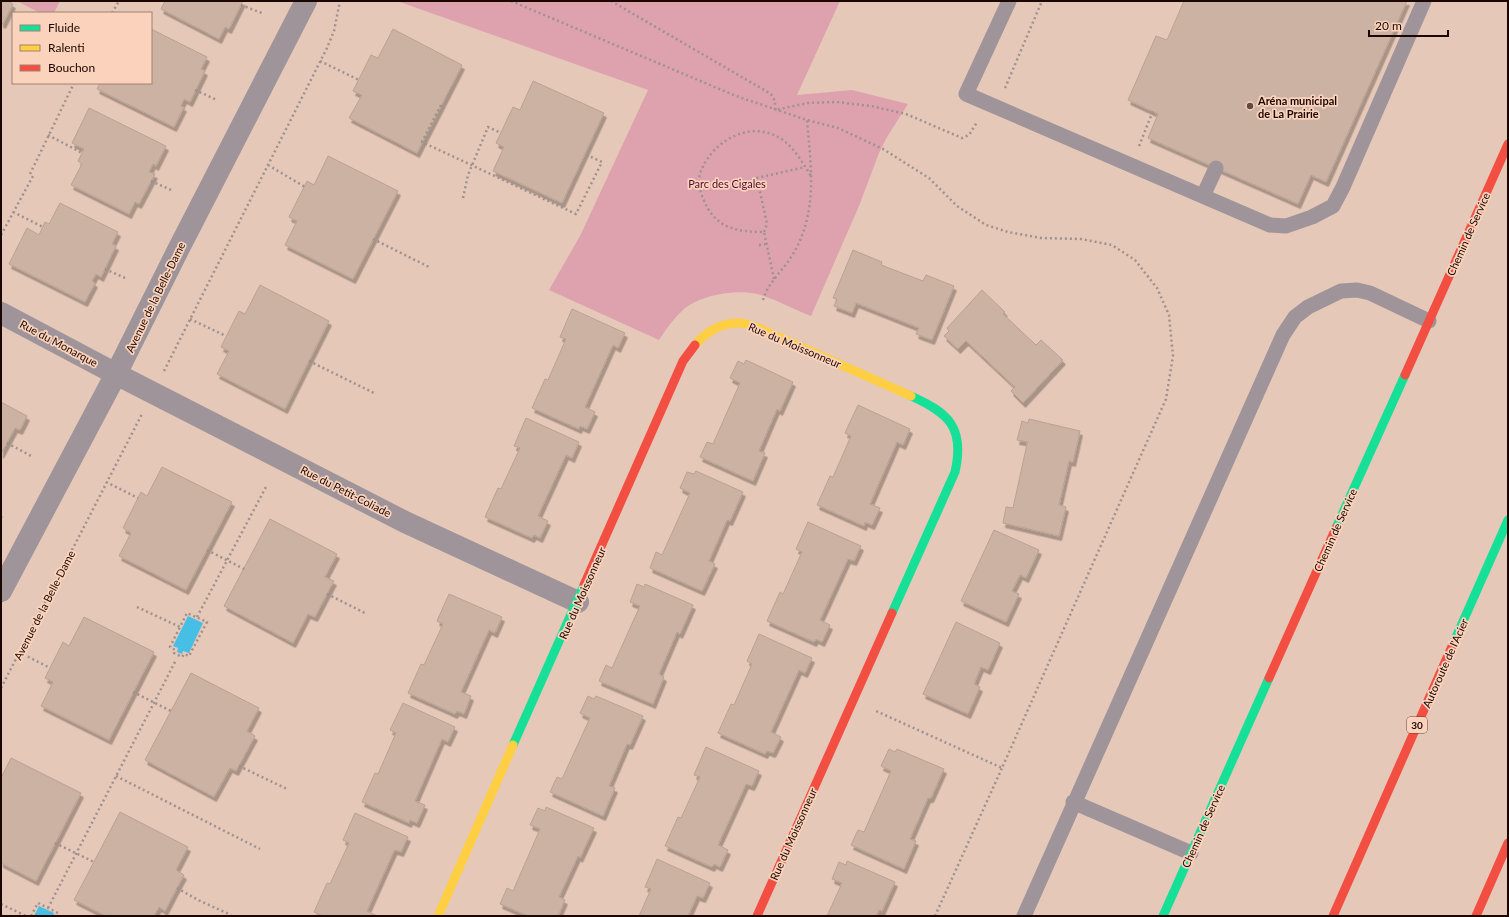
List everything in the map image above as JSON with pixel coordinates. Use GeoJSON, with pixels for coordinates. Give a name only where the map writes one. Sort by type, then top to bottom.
{"type":"FeatureCollection","features":[{"type":"Feature","properties":{"kind":"main road","name":"Chemin de Service"},"geometry":{"type":"LineString","coordinates":[[1163,916],[1508,144]]}},
{"type":"Feature","properties":{"kind":"main road","name":"Rue du Moissonneur"},"geometry":{"type":"LineString","coordinates":[[438,916],[578,602],[683,361],[691,348],[702,336],[728,324],[741,323],[761,329],[931,405],[943,413],[956,431],[960,444],[955,472],[757,916]]}},
{"type":"Feature","properties":{"kind":"main road","name":"Autoroute de l'Acier"},"geometry":{"type":"LineString","coordinates":[[1333,916],[1508,520]]}},
{"type":"Feature","properties":{"kind":"main road"},"geometry":{"type":"LineString","coordinates":[[1476,916],[1508,843]]}},
{"type":"Feature","properties":{"kind":"street","name":"Avenue de la Belle-Dame"},"geometry":{"type":"LineString","coordinates":[[1,591],[116,374],[306,1]]}},
{"type":"Feature","properties":{"kind":"street","name":"Rue du Monarque"},"geometry":{"type":"LineString","coordinates":[[1,313],[116,374]]}},
{"type":"Feature","properties":{"kind":"street","name":"Rue du Petit-Coliade"},"geometry":{"type":"LineString","coordinates":[[116,374],[411,525],[578,602]]}},
{"type":"Feature","properties":{"kind":"lane"},"geometry":{"type":"LineString","coordinates":[[1009,1],[966,94],[1270,225],[1278,227],[1296,224],[1332,206],[1343,187],[1424,1]]}},
{"type":"Feature","properties":{"kind":"lane"},"geometry":{"type":"LineString","coordinates":[[1203,196],[1216,168]]}},
{"type":"Feature","properties":{"kind":"lane"},"geometry":{"type":"LineString","coordinates":[[1024,916],[1073,802],[1280,342],[1295,317],[1308,307],[1341,291],[1357,290],[1370,293],[1429,321]]}},
{"type":"Feature","properties":{"kind":"lane"},"geometry":{"type":"LineString","coordinates":[[1073,802],[1191,853]]}},
{"type":"Feature","properties":{"kind":"path"},"geometry":{"type":"LineString","coordinates":[[113,12],[119,1]]}},
{"type":"Feature","properties":{"kind":"path"},"geometry":{"type":"LineString","coordinates":[[162,372],[320,61],[334,31],[340,1]]}},
{"type":"Feature","properties":{"kind":"path"},"geometry":{"type":"LineString","coordinates":[[511,1],[714,88],[775,110],[838,128],[883,149],[929,178],[957,206],[986,225],[1008,232],[1041,238],[1081,239],[1112,245],[1135,260],[1157,288],[1169,315],[1173,356],[1166,399],[935,916]]}},
{"type":"Feature","properties":{"kind":"path"},"geometry":{"type":"LineString","coordinates":[[611,1],[771,94],[774,101],[775,110]]}},
{"type":"Feature","properties":{"kind":"path"},"geometry":{"type":"LineString","coordinates":[[997,107],[1042,1]]}},
{"type":"Feature","properties":{"kind":"path"},"geometry":{"type":"LineString","coordinates":[[242,5],[262,14]]}},
{"type":"Feature","properties":{"kind":"path"},"geometry":{"type":"LineString","coordinates":[[320,61],[359,80]]}},
{"type":"Feature","properties":{"kind":"path"},"geometry":{"type":"LineString","coordinates":[[1,235],[74,84]]}},
{"type":"Feature","properties":{"kind":"path"},"geometry":{"type":"LineString","coordinates":[[195,90],[217,100]]}},
{"type":"Feature","properties":{"kind":"path"},"geometry":{"type":"LineString","coordinates":[[775,110],[808,103],[837,102],[871,106],[906,114],[962,138],[969,135],[977,122]]}},
{"type":"Feature","properties":{"kind":"path"},"geometry":{"type":"LineString","coordinates":[[441,105],[422,142],[576,214],[602,162],[585,154]]}},
{"type":"Feature","properties":{"kind":"path"},"geometry":{"type":"LineString","coordinates":[[1138,146],[1153,111]]}},
{"type":"Feature","properties":{"kind":"path"},"geometry":{"type":"LineString","coordinates":[[763,300],[774,279],[793,254],[806,228],[811,200],[807,120]]}},
{"type":"Feature","properties":{"kind":"path"},"geometry":{"type":"LineString","coordinates":[[463,198],[468,175],[488,127],[501,133]]}},
{"type":"Feature","properties":{"kind":"path"},"geometry":{"type":"LineString","coordinates":[[764,232],[744,232],[728,227],[716,219],[706,207],[701,193],[700,176],[707,160],[716,149],[731,137],[747,131],[766,133],[778,138],[794,152],[811,176]]}},
{"type":"Feature","properties":{"kind":"path"},"geometry":{"type":"LineString","coordinates":[[48,135],[82,153]]}},
{"type":"Feature","properties":{"kind":"path"},"geometry":{"type":"LineString","coordinates":[[268,165],[305,186]]}},
{"type":"Feature","properties":{"kind":"path"},"geometry":{"type":"LineString","coordinates":[[774,279],[764,232],[767,224],[757,178],[805,167]]}},
{"type":"Feature","properties":{"kind":"path"},"geometry":{"type":"LineString","coordinates":[[151,181],[170,190]]}},
{"type":"Feature","properties":{"kind":"path"},"geometry":{"type":"LineString","coordinates":[[13,212],[43,227]]}},
{"type":"Feature","properties":{"kind":"path"},"geometry":{"type":"LineString","coordinates":[[373,239],[431,268]]}},
{"type":"Feature","properties":{"kind":"path"},"geometry":{"type":"LineString","coordinates":[[759,245],[766,244]]}},
{"type":"Feature","properties":{"kind":"path"},"geometry":{"type":"LineString","coordinates":[[105,269],[125,278]]}},
{"type":"Feature","properties":{"kind":"path"},"geometry":{"type":"LineString","coordinates":[[190,318],[226,336]]}},
{"type":"Feature","properties":{"kind":"path"},"geometry":{"type":"LineString","coordinates":[[309,361],[374,393]]}},
{"type":"Feature","properties":{"kind":"path","name":"Avenue de la Belle-Dame"},"geometry":{"type":"LineString","coordinates":[[1,688],[141,415]]}},
{"type":"Feature","properties":{"kind":"path"},"geometry":{"type":"LineString","coordinates":[[7,443],[33,457]]}},
{"type":"Feature","properties":{"kind":"path"},"geometry":{"type":"LineString","coordinates":[[106,482],[138,498]]}},
{"type":"Feature","properties":{"kind":"path"},"geometry":{"type":"LineString","coordinates":[[197,617],[267,485]]}},
{"type":"Feature","properties":{"kind":"path"},"geometry":{"type":"LineString","coordinates":[[207,550],[244,569]]}},
{"type":"Feature","properties":{"kind":"path"},"geometry":{"type":"LineString","coordinates":[[327,594],[365,613]]}},
{"type":"Feature","properties":{"kind":"path"},"geometry":{"type":"LineString","coordinates":[[137,607],[180,627]]}},
{"type":"Feature","properties":{"kind":"path"},"geometry":{"type":"LineString","coordinates":[[187,612],[207,622],[189,656],[184,654],[182,657],[174,653],[175,650],[170,646],[180,627],[187,612]]}},
{"type":"Feature","properties":{"kind":"path"},"geometry":{"type":"LineString","coordinates":[[19,652],[50,668]]}},
{"type":"Feature","properties":{"kind":"path"},"geometry":{"type":"LineString","coordinates":[[48,908],[176,660]]}},
{"type":"Feature","properties":{"kind":"path"},"geometry":{"type":"LineString","coordinates":[[133,692],[171,711]]}},
{"type":"Feature","properties":{"kind":"path"},"geometry":{"type":"LineString","coordinates":[[880,712],[1002,768]]}},
{"type":"Feature","properties":{"kind":"path"},"geometry":{"type":"LineString","coordinates":[[239,766],[287,789]]}},
{"type":"Feature","properties":{"kind":"path"},"geometry":{"type":"LineString","coordinates":[[116,776],[260,849]]}},
{"type":"Feature","properties":{"kind":"path"},"geometry":{"type":"LineString","coordinates":[[56,843],[94,862]]}},
{"type":"Feature","properties":{"kind":"path"},"geometry":{"type":"LineString","coordinates":[[177,888],[198,900],[231,914]]}},
{"type":"Feature","properties":{"kind":"path"},"geometry":{"type":"LineString","coordinates":[[1,904],[26,916]]}},
{"type":"Feature","properties":{"kind":"path"},"geometry":{"type":"LineString","coordinates":[[31,916],[38,904],[58,913],[56,916]]}},
{"type":"Feature","properties":{"kind":"green space"},"geometry":{"type":"Polygon","coordinates":[[[17,1],[60,1],[54,12],[38,12],[17,1]]]}},
{"type":"Feature","properties":{"kind":"green space","name":"Parc des Cigales"},"geometry":{"type":"Polygon","coordinates":[[[397,1],[840,1],[797,95],[852,90],[908,104],[887,137],[879,153],[859,206],[811,316],[778,301],[757,294],[739,292],[719,294],[700,300],[684,309],[670,324],[659,340],[549,290],[580,236],[648,90],[397,1]]]}},
{"type":"Feature","properties":{"kind":"water"},"geometry":{"type":"Polygon","coordinates":[[[188,616],[203,623],[189,653],[183,651],[182,654],[177,652],[178,648],[173,646],[188,616]]]}},
{"type":"Feature","properties":{"kind":"water"},"geometry":{"type":"Polygon","coordinates":[[[39,906],[54,913],[53,916],[34,916],[39,906]]]}},
{"type":"Feature","properties":{"kind":"building"},"geometry":{"type":"Polygon","coordinates":[[[1,1],[8,1],[13,4],[3,24],[1,23],[1,1]]]}},
{"type":"Feature","properties":{"kind":"building"},"geometry":{"type":"Polygon","coordinates":[[[165,1],[243,1],[229,29],[225,27],[219,39],[161,9],[165,1]]]}},
{"type":"Feature","properties":{"kind":"building","name":"Aréna municipal de La Prairie"},"geometry":{"type":"Polygon","coordinates":[[[1184,1],[1407,1],[1326,182],[1311,175],[1298,204],[1148,138],[1158,114],[1128,100],[1156,36],[1167,40],[1184,1]]]}},
{"type":"Feature","properties":{"kind":"building"},"geometry":{"type":"Polygon","coordinates":[[[393,29],[462,65],[417,153],[349,118],[362,95],[353,91],[371,55],[378,58],[393,29]]]}},
{"type":"Feature","properties":{"kind":"building"},"geometry":{"type":"Polygon","coordinates":[[[152,30],[207,57],[201,69],[205,71],[190,102],[184,99],[181,106],[184,107],[174,127],[97,89],[100,84],[152,84],[152,30]]]}},
{"type":"Feature","properties":{"kind":"building"},"geometry":{"type":"Polygon","coordinates":[[[533,81],[604,113],[562,203],[493,171],[504,147],[496,143],[513,107],[520,110],[533,81]]]}},
{"type":"Feature","properties":{"kind":"building"},"geometry":{"type":"Polygon","coordinates":[[[89,108],[166,146],[156,166],[153,164],[149,172],[155,174],[139,204],[135,202],[129,214],[71,185],[82,164],[78,161],[84,149],[72,143],[89,108]]]}},
{"type":"Feature","properties":{"kind":"building"},"geometry":{"type":"Polygon","coordinates":[[[328,156],[398,191],[353,279],[285,245],[297,221],[289,217],[307,181],[314,185],[328,156]]]}},
{"type":"Feature","properties":{"kind":"building"},"geometry":{"type":"Polygon","coordinates":[[[60,203],[118,232],[112,244],[116,246],[101,277],[96,274],[92,281],[95,283],[85,302],[9,264],[27,228],[39,235],[45,222],[49,224],[60,203]]]}},
{"type":"Feature","properties":{"kind":"building"},"geometry":{"type":"Polygon","coordinates":[[[853,250],[882,262],[881,265],[923,281],[926,275],[954,286],[932,340],[916,334],[919,328],[856,303],[852,313],[834,306],[837,299],[833,298],[853,250]]]}},
{"type":"Feature","properties":{"kind":"building"},"geometry":{"type":"Polygon","coordinates":[[[260,285],[329,321],[285,409],[217,374],[229,351],[221,347],[239,311],[245,314],[260,285]]]}},
{"type":"Feature","properties":{"kind":"building"},"geometry":{"type":"Polygon","coordinates":[[[982,290],[1005,312],[1003,314],[1036,345],[1041,340],[1063,360],[1023,403],[1011,391],[1015,387],[966,341],[958,349],[944,336],[949,331],[947,328],[982,290]]]}},
{"type":"Feature","properties":{"kind":"building"},"geometry":{"type":"Polygon","coordinates":[[[572,309],[625,333],[618,348],[613,345],[585,407],[595,412],[587,429],[580,426],[579,429],[532,408],[545,379],[548,380],[566,339],[560,337],[572,309]]]}},
{"type":"Feature","properties":{"kind":"building"},"geometry":{"type":"Polygon","coordinates":[[[746,360],[793,382],[780,411],[777,409],[759,451],[765,453],[753,481],[700,457],[707,442],[713,444],[740,383],[730,378],[738,361],[744,364],[746,360]]]}},
{"type":"Feature","properties":{"kind":"building"},"geometry":{"type":"Polygon","coordinates":[[[1,402],[27,416],[20,430],[15,428],[1,454],[1,402]]]}},
{"type":"Feature","properties":{"kind":"building"},"geometry":{"type":"Polygon","coordinates":[[[858,405],[910,429],[903,445],[897,442],[870,504],[880,508],[872,525],[865,522],[864,526],[817,505],[830,476],[833,477],[851,436],[845,433],[858,405]]]}},
{"type":"Feature","properties":{"kind":"building"},"geometry":{"type":"Polygon","coordinates":[[[526,418],[579,442],[572,458],[566,455],[538,516],[548,521],[540,538],[534,535],[532,538],[485,517],[498,488],[501,489],[520,448],[514,446],[526,418]]]}},
{"type":"Feature","properties":{"kind":"building"},"geometry":{"type":"Polygon","coordinates":[[[1029,419],[1080,431],[1073,462],[1069,461],[1059,505],[1066,507],[1059,536],[1003,523],[1006,507],[1013,508],[1028,442],[1017,440],[1022,421],[1028,423],[1029,419]]]}},
{"type":"Feature","properties":{"kind":"building"},"geometry":{"type":"Polygon","coordinates":[[[162,467],[232,502],[186,590],[119,556],[131,533],[123,528],[141,492],[147,496],[162,467]]]}},
{"type":"Feature","properties":{"kind":"building"},"geometry":{"type":"Polygon","coordinates":[[[696,471],[743,492],[730,521],[727,520],[709,561],[715,564],[702,591],[650,568],[656,552],[662,555],[690,493],[680,488],[687,472],[694,474],[696,471]]]}},
{"type":"Feature","properties":{"kind":"building"},"geometry":{"type":"Polygon","coordinates":[[[270,519],[337,554],[325,577],[334,581],[315,617],[308,614],[293,643],[224,606],[270,519]]]}},
{"type":"Feature","properties":{"kind":"building"},"geometry":{"type":"Polygon","coordinates":[[[808,522],[861,546],[854,561],[848,559],[820,620],[830,625],[822,642],[816,639],[814,642],[767,621],[780,592],[783,594],[802,552],[796,549],[808,522]]]}},
{"type":"Feature","properties":{"kind":"building"},"geometry":{"type":"Polygon","coordinates":[[[994,530],[1039,550],[1026,578],[1020,575],[1012,591],[1019,594],[1006,622],[961,601],[994,530]]]}},
{"type":"Feature","properties":{"kind":"building"},"geometry":{"type":"Polygon","coordinates":[[[637,584],[644,587],[645,584],[693,605],[680,634],[677,632],[659,674],[664,677],[653,704],[599,681],[606,665],[612,668],[640,606],[630,602],[637,584]]]}},
{"type":"Feature","properties":{"kind":"building"},"geometry":{"type":"Polygon","coordinates":[[[449,594],[502,617],[495,633],[489,630],[461,692],[471,696],[464,714],[457,711],[455,714],[408,693],[421,664],[424,665],[443,624],[437,621],[449,594]]]}},
{"type":"Feature","properties":{"kind":"building"},"geometry":{"type":"Polygon","coordinates":[[[84,617],[154,652],[109,740],[41,706],[53,682],[45,678],[63,642],[69,646],[84,617]]]}},
{"type":"Feature","properties":{"kind":"building"},"geometry":{"type":"Polygon","coordinates":[[[956,622],[1000,643],[988,670],[981,667],[974,684],[980,687],[968,714],[923,694],[956,622]]]}},
{"type":"Feature","properties":{"kind":"building"},"geometry":{"type":"Polygon","coordinates":[[[759,634],[812,658],[805,673],[799,670],[771,732],[781,737],[773,753],[767,751],[765,754],[718,733],[731,704],[734,705],[752,664],[747,661],[759,634]]]}},
{"type":"Feature","properties":{"kind":"building"},"geometry":{"type":"Polygon","coordinates":[[[191,673],[259,708],[247,731],[255,736],[236,771],[230,768],[214,797],[145,760],[191,673]]]}},
{"type":"Feature","properties":{"kind":"building"},"geometry":{"type":"Polygon","coordinates":[[[588,696],[594,699],[596,696],[643,716],[630,745],[627,744],[609,786],[615,788],[603,816],[550,792],[557,777],[562,779],[590,718],[580,713],[588,696]]]}},
{"type":"Feature","properties":{"kind":"building"},"geometry":{"type":"Polygon","coordinates":[[[403,703],[455,727],[448,742],[442,739],[415,801],[425,805],[417,823],[410,820],[409,823],[362,802],[375,773],[378,774],[396,733],[390,730],[403,703]]]}},
{"type":"Feature","properties":{"kind":"building"},"geometry":{"type":"Polygon","coordinates":[[[706,747],[759,771],[752,786],[746,784],[718,845],[728,850],[720,867],[714,864],[712,867],[665,846],[678,817],[681,818],[700,777],[694,775],[706,747]]]}},
{"type":"Feature","properties":{"kind":"building"},"geometry":{"type":"Polygon","coordinates":[[[889,749],[895,752],[897,749],[944,769],[931,798],[928,798],[910,839],[916,841],[904,869],[851,845],[858,830],[864,832],[891,771],[881,766],[889,749]]]}},
{"type":"Feature","properties":{"kind":"building"},"geometry":{"type":"Polygon","coordinates":[[[11,758],[81,793],[36,881],[1,863],[1,778],[11,758]]]}},
{"type":"Feature","properties":{"kind":"building"},"geometry":{"type":"Polygon","coordinates":[[[546,807],[594,828],[580,858],[578,856],[559,897],[565,900],[558,916],[528,916],[500,904],[507,888],[513,891],[540,829],[530,825],[538,808],[545,811],[546,807]]]}},
{"type":"Feature","properties":{"kind":"building"},"geometry":{"type":"Polygon","coordinates":[[[120,812],[188,847],[176,870],[184,875],[165,911],[159,907],[154,916],[106,916],[74,900],[120,812]]]}},
{"type":"Feature","properties":{"kind":"building"},"geometry":{"type":"Polygon","coordinates":[[[355,813],[408,837],[401,852],[394,851],[367,911],[377,916],[323,916],[314,912],[327,883],[330,884],[349,843],[343,840],[355,813]]]}},
{"type":"Feature","properties":{"kind":"building"},"geometry":{"type":"Polygon","coordinates":[[[657,859],[710,883],[703,898],[697,896],[688,916],[639,916],[651,889],[645,887],[657,859]]]}},
{"type":"Feature","properties":{"kind":"building"},"geometry":{"type":"Polygon","coordinates":[[[847,861],[895,882],[882,911],[879,910],[876,916],[827,916],[842,883],[832,879],[839,862],[846,865],[847,861]]]}},
{"type":"Feature","properties":{"kind":"traffic: fast"},"geometry":{"type":"LineString","coordinates":[[1336,528],[1405,375]]}},
{"type":"Feature","properties":{"kind":"traffic: fast"},"geometry":{"type":"LineString","coordinates":[[892,613],[955,472],[958,457],[958,444],[951,424],[935,409],[911,396]]}},
{"type":"Feature","properties":{"kind":"traffic: fast"},"geometry":{"type":"LineString","coordinates":[[1453,644],[1508,520]]}},
{"type":"Feature","properties":{"kind":"traffic: fast"},"geometry":{"type":"LineString","coordinates":[[513,745],[584,585]]}},
{"type":"Feature","properties":{"kind":"traffic: fast"},"geometry":{"type":"LineString","coordinates":[[1163,916],[1269,678]]}},
{"type":"Feature","properties":{"kind":"traffic: slow"},"geometry":{"type":"LineString","coordinates":[[695,345],[714,329],[732,323],[745,324],[761,329],[911,396]]}},
{"type":"Feature","properties":{"kind":"traffic: slow"},"geometry":{"type":"LineString","coordinates":[[438,916],[513,745]]}},
{"type":"Feature","properties":{"kind":"traffic: jam"},"geometry":{"type":"LineString","coordinates":[[1405,375],[1508,144]]}},
{"type":"Feature","properties":{"kind":"traffic: jam"},"geometry":{"type":"LineString","coordinates":[[584,585],[683,361],[695,345]]}},
{"type":"Feature","properties":{"kind":"traffic: jam"},"geometry":{"type":"LineString","coordinates":[[1269,678],[1336,528]]}},
{"type":"Feature","properties":{"kind":"traffic: jam"},"geometry":{"type":"LineString","coordinates":[[757,916],[892,613]]}},
{"type":"Feature","properties":{"kind":"traffic: jam"},"geometry":{"type":"LineString","coordinates":[[1333,916],[1453,644]]}},
{"type":"Feature","properties":{"kind":"traffic: jam"},"geometry":{"type":"LineString","coordinates":[[1476,916],[1508,843]]}},
{"type":"Feature","properties":{"kind":"place","name":"Aréna municipal de La Prairie"},"geometry":{"type":"Point","coordinates":[1250,106]}}]}
